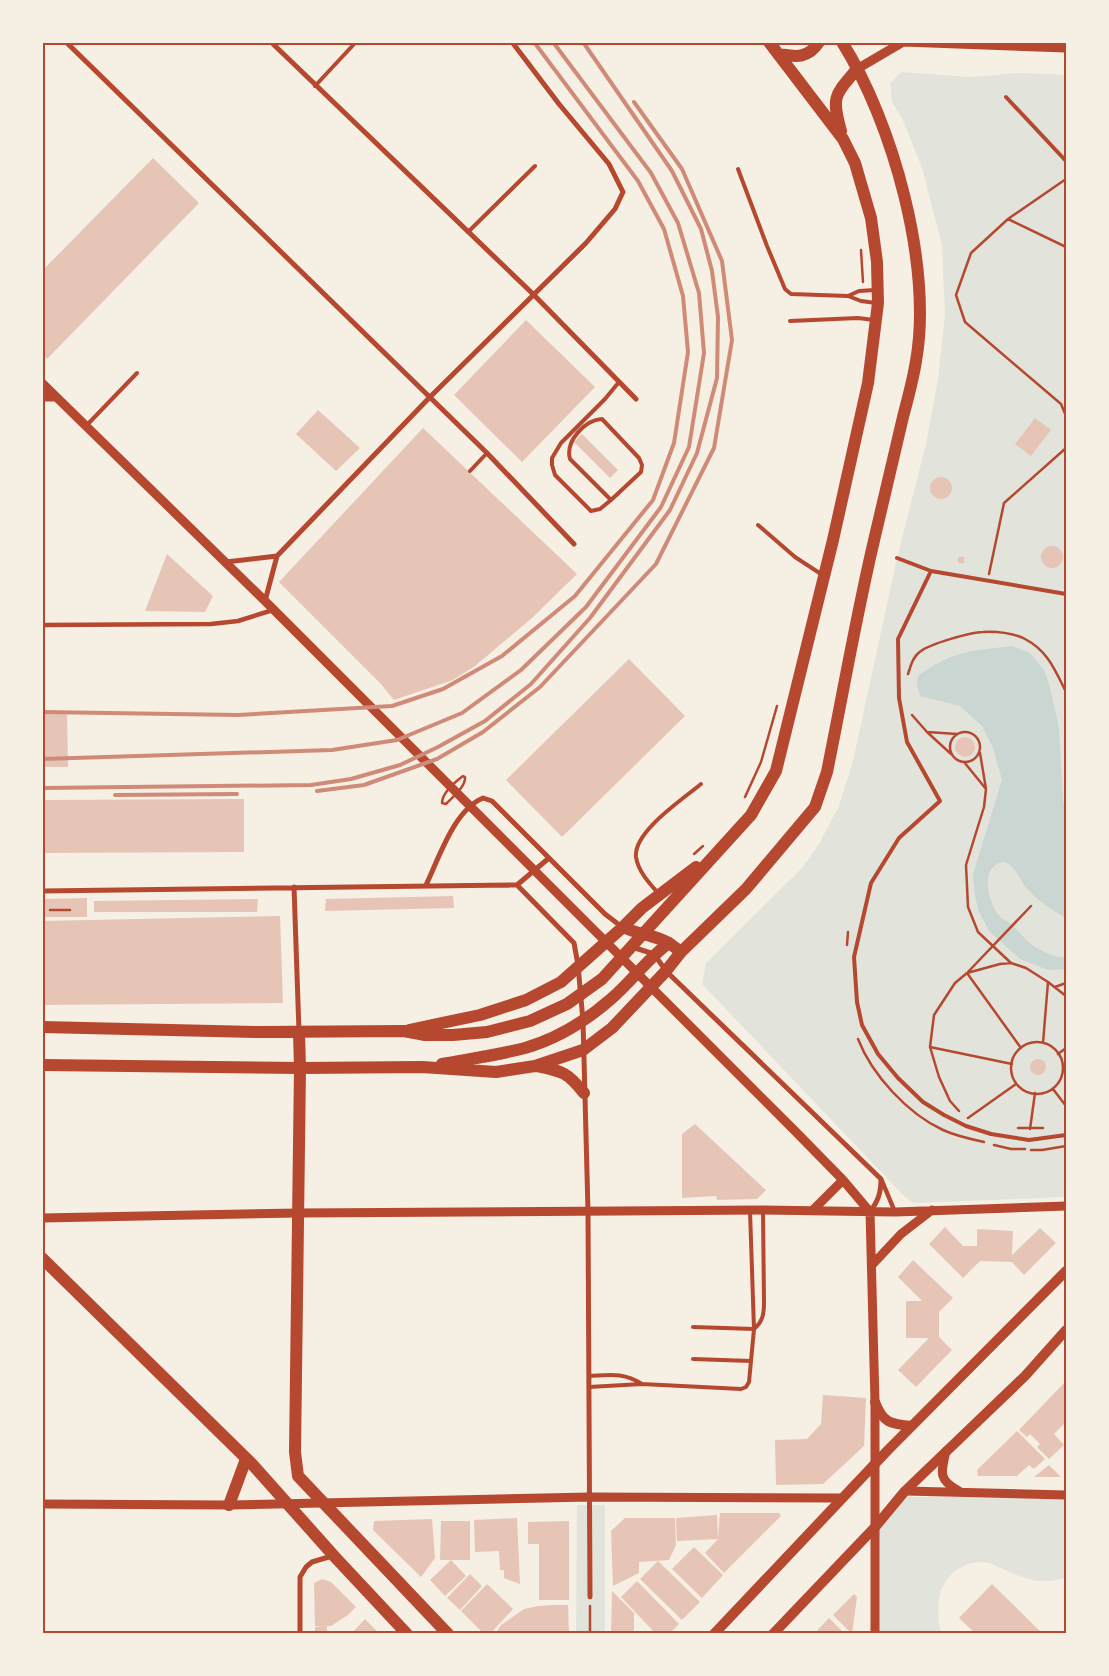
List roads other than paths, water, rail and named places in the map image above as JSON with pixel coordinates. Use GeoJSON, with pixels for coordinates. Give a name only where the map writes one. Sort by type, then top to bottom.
{"type":"FeatureCollection","features":[{"type":"Feature","properties":{"kind":"main road"},"geometry":{"type":"LineString","coordinates":[[769,42],[844,139]]}},
{"type":"Feature","properties":{"kind":"main road"},"geometry":{"type":"LineString","coordinates":[[778,54],[797,58],[813,51],[820,42]]}},
{"type":"Feature","properties":{"kind":"main road"},"geometry":{"type":"LineString","coordinates":[[42,1065],[300,1068],[422,1067],[496,1072],[535,1066],[583,1050],[612,1028],[681,952],[746,889],[815,807],[827,772],[871,551],[916,360],[920,320],[919,280],[915,244],[906,200],[888,141],[857,69],[842,42]]}},
{"type":"Feature","properties":{"kind":"main road"},"geometry":{"type":"LineString","coordinates":[[42,1027],[299,1032],[404,1031],[425,1035],[453,1035],[487,1032],[530,1021],[566,1004],[602,979],[751,815],[776,771],[868,383],[878,303],[877,262],[872,218],[835,110],[836,97],[857,69]]}},
{"type":"Feature","properties":{"kind":"main road"},"geometry":{"type":"LineString","coordinates":[[404,1031],[480,1015],[526,1000],[561,982],[623,928],[642,908],[722,847]]}},
{"type":"Feature","properties":{"kind":"main road"},"geometry":{"type":"LineString","coordinates":[[623,928],[643,935],[657,936],[681,952]]}},
{"type":"Feature","properties":{"kind":"main road"},"geometry":{"type":"LineString","coordinates":[[422,1067],[526,1047],[553,1037],[583,1021],[612,998],[654,954],[669,943]]}},
{"type":"Feature","properties":{"kind":"main road"},"geometry":{"type":"LineString","coordinates":[[299,1032],[295,1463],[298,1476],[448,1634]]}},
{"type":"Feature","properties":{"kind":"main road"},"geometry":{"type":"LineString","coordinates":[[535,1066],[560,1070],[573,1079],[584,1093]]}},
{"type":"Feature","properties":{"kind":"main road"},"geometry":{"type":"LineString","coordinates":[[45,1261],[246,1459],[407,1634]]}},
{"type":"Feature","properties":{"kind":"main road"},"geometry":{"type":"LineString","coordinates":[[714,1634],[842,1498],[1066,1270]]}},
{"type":"Feature","properties":{"kind":"main road"},"geometry":{"type":"LineString","coordinates":[[773,1634],[876,1526],[905,1491],[1025,1376],[1066,1330]]}},
{"type":"Feature","properties":{"kind":"main road"},"geometry":{"type":"LineString","coordinates":[[875,1402],[879,1413],[888,1422],[896,1425],[912,1426]]}},
{"type":"Feature","properties":{"kind":"main road"},"geometry":{"type":"LineString","coordinates":[[229,1505],[246,1459]]}},
{"type":"Feature","properties":{"kind":"street"},"geometry":{"type":"LineString","coordinates":[[66,42],[487,453],[574,544]]}},
{"type":"Feature","properties":{"kind":"street"},"geometry":{"type":"LineString","coordinates":[[270,42],[533,294],[636,399]]}},
{"type":"Feature","properties":{"kind":"street"},"geometry":{"type":"LineString","coordinates":[[265,600],[277,556],[430,397],[586,242],[615,209],[623,192],[609,164],[559,104],[512,42]]}},
{"type":"Feature","properties":{"kind":"street"},"geometry":{"type":"LineString","coordinates":[[857,69],[903,42],[987,43],[1066,48]]}},
{"type":"Feature","properties":{"kind":"street"},"geometry":{"type":"LineString","coordinates":[[42,383],[265,600],[795,1130],[843,1180],[870,1212],[875,1402],[875,1634]]}},
{"type":"Feature","properties":{"kind":"street"},"geometry":{"type":"LineString","coordinates":[[42,396],[56,397]]}},
{"type":"Feature","properties":{"kind":"street"},"geometry":{"type":"LineString","coordinates":[[226,562],[277,556]]}},
{"type":"Feature","properties":{"kind":"street"},"geometry":{"type":"LineString","coordinates":[[42,625],[211,624],[238,621],[275,611]]}},
{"type":"Feature","properties":{"kind":"street"},"geometry":{"type":"LineString","coordinates":[[426,885],[456,822],[475,801],[483,798],[492,801],[605,914],[623,928]]}},
{"type":"Feature","properties":{"kind":"street"},"geometry":{"type":"LineString","coordinates":[[42,891],[518,885],[549,858]]}},
{"type":"Feature","properties":{"kind":"street"},"geometry":{"type":"LineString","coordinates":[[518,885],[574,942],[578,966],[583,1021],[588,1211],[590,1597]]}},
{"type":"Feature","properties":{"kind":"street"},"geometry":{"type":"LineString","coordinates":[[294,887],[299,1032]]}},
{"type":"Feature","properties":{"kind":"street"},"geometry":{"type":"LineString","coordinates":[[632,947],[654,954],[666,970],[881,1179],[895,1212]]}},
{"type":"Feature","properties":{"kind":"street"},"geometry":{"type":"LineString","coordinates":[[870,1212],[878,1201],[881,1191],[881,1179]]}},
{"type":"Feature","properties":{"kind":"street"},"geometry":{"type":"LineString","coordinates":[[813,1210],[843,1180]]}},
{"type":"Feature","properties":{"kind":"street"},"geometry":{"type":"LineString","coordinates":[[42,1216],[56,1218],[298,1213],[763,1210],[895,1212],[1066,1206]]}},
{"type":"Feature","properties":{"kind":"street"},"geometry":{"type":"LineString","coordinates":[[872,1265],[901,1234],[932,1210]]}},
{"type":"Feature","properties":{"kind":"street"},"geometry":{"type":"LineString","coordinates":[[946,1451],[942,1469],[943,1477],[948,1485],[962,1493]]}},
{"type":"Feature","properties":{"kind":"street"},"geometry":{"type":"LineString","coordinates":[[905,1491],[1066,1495]]}},
{"type":"Feature","properties":{"kind":"street"},"geometry":{"type":"LineString","coordinates":[[42,1504],[289,1505],[589,1498],[842,1498]]}},
{"type":"Feature","properties":{"kind":"street"},"geometry":{"type":"LineString","coordinates":[[300,1634],[300,1577],[306,1567],[312,1562],[334,1556]]}},
{"type":"Feature","properties":{"kind":"lane"},"geometry":{"type":"LineString","coordinates":[[315,86],[356,42]]}},
{"type":"Feature","properties":{"kind":"lane"},"geometry":{"type":"LineString","coordinates":[[1006,97],[1066,161]]}},
{"type":"Feature","properties":{"kind":"lane"},"geometry":{"type":"LineString","coordinates":[[468,232],[535,166]]}},
{"type":"Feature","properties":{"kind":"lane"},"geometry":{"type":"LineString","coordinates":[[738,169],[767,246],[786,289],[791,294],[801,296],[848,296],[861,301],[878,303]]}},
{"type":"Feature","properties":{"kind":"lane"},"geometry":{"type":"LineString","coordinates":[[848,296],[863,290],[878,290]]}},
{"type":"Feature","properties":{"kind":"lane"},"geometry":{"type":"LineString","coordinates":[[790,321],[858,318],[876,321]]}},
{"type":"Feature","properties":{"kind":"lane"},"geometry":{"type":"LineString","coordinates":[[86,426],[137,373]]}},
{"type":"Feature","properties":{"kind":"lane"},"geometry":{"type":"LineString","coordinates":[[611,500],[570,458],[568,452],[572,440],[577,433],[596,419],[602,419],[639,458],[642,465],[641,472],[611,500],[600,509],[591,511],[561,482],[555,475],[552,458],[561,443],[605,399],[619,382]]}},
{"type":"Feature","properties":{"kind":"lane"},"geometry":{"type":"LineString","coordinates":[[470,471],[487,453]]}},
{"type":"Feature","properties":{"kind":"lane"},"geometry":{"type":"LineString","coordinates":[[758,525],[795,557],[824,575]]}},
{"type":"Feature","properties":{"kind":"lane"},"geometry":{"type":"LineString","coordinates":[[897,558],[931,571],[1066,594]]}},
{"type":"Feature","properties":{"kind":"lane"},"geometry":{"type":"LineString","coordinates":[[931,571],[898,639],[899,698],[907,742],[940,801],[899,838],[871,883],[854,957],[857,1002],[862,1025],[878,1054],[898,1078],[923,1102],[966,1126],[991,1134],[1029,1140],[1066,1135]]}},
{"type":"Feature","properties":{"kind":"lane"},"geometry":{"type":"LineString","coordinates":[[660,895],[648,882],[638,864],[636,848],[646,830],[701,784]]}},
{"type":"Feature","properties":{"kind":"lane"},"geometry":{"type":"LineString","coordinates":[[693,1327],[754,1329],[761,1323],[765,1277],[763,1210]]}},
{"type":"Feature","properties":{"kind":"lane"},"geometry":{"type":"LineString","coordinates":[[589,1387],[642,1384],[741,1389],[746,1387],[749,1382],[754,1329],[750,1211]]}},
{"type":"Feature","properties":{"kind":"lane"},"geometry":{"type":"LineString","coordinates":[[693,1359],[751,1361]]}},
{"type":"Feature","properties":{"kind":"lane"},"geometry":{"type":"LineString","coordinates":[[589,1376],[617,1374],[631,1377],[642,1384]]}},
{"type":"Feature","properties":{"kind":"railway"},"geometry":{"type":"LineString","coordinates":[[42,712],[238,715],[392,706],[443,689],[502,656],[575,596],[653,500],[674,443],[688,352],[683,296],[664,229],[638,181],[534,42]]}},
{"type":"Feature","properties":{"kind":"railway"},"geometry":{"type":"LineString","coordinates":[[42,759],[332,750],[397,740],[462,713],[521,670],[586,607],[661,507],[689,447],[704,353],[699,293],[678,223],[651,173],[553,42]]}},
{"type":"Feature","properties":{"kind":"railway"},"geometry":{"type":"LineString","coordinates":[[42,788],[311,785],[351,779],[400,765],[485,721],[531,684],[590,618],[670,510],[697,453],[717,378],[718,317],[712,271],[701,229],[672,171],[583,42]]}},
{"type":"Feature","properties":{"kind":"railway"},"geometry":{"type":"LineString","coordinates":[[317,791],[364,785],[437,759],[483,732],[540,687],[656,564],[714,448],[732,340],[722,261],[682,169],[634,102]]}},
{"type":"Feature","properties":{"kind":"railway"},"geometry":{"type":"LineString","coordinates":[[115,795],[237,794]]}}]}
